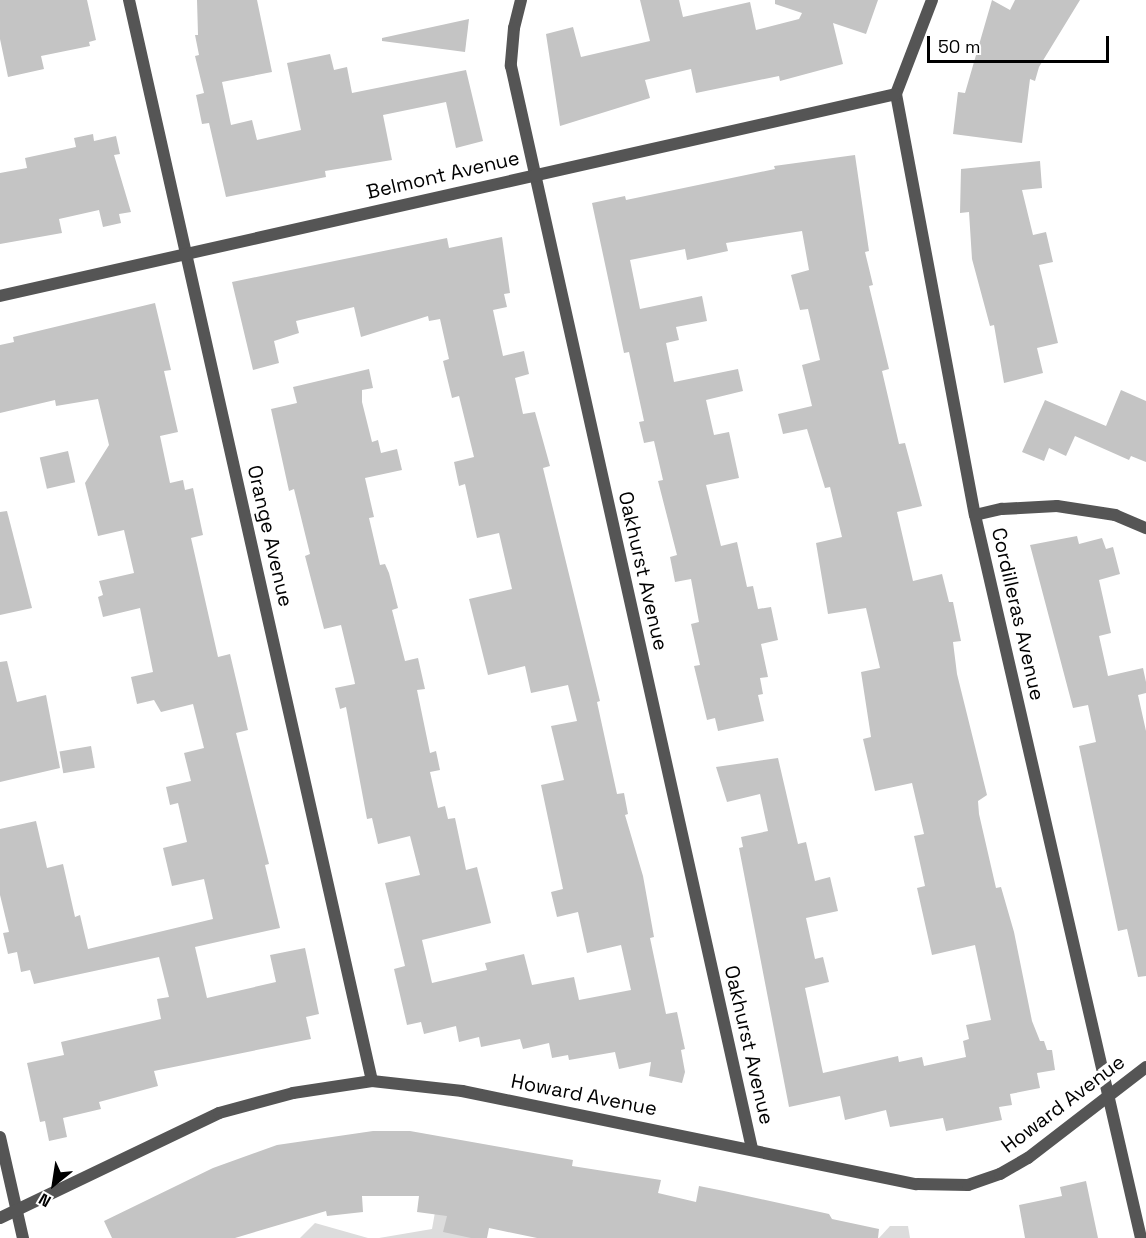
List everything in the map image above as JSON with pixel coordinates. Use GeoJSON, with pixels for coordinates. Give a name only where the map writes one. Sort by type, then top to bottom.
{"type":"FeatureCollection","features":[{"type":"Feature","properties":{"kind":"street","name":"Orange Avenue"},"geometry":{"type":"LineString","coordinates":[[129,0],[372,1081]]}},
{"type":"Feature","properties":{"kind":"street","name":"Oakhurst Avenue"},"geometry":{"type":"LineString","coordinates":[[521,0],[514,28],[511,66],[752,1149]]}},
{"type":"Feature","properties":{"kind":"street"},"geometry":{"type":"LineString","coordinates":[[896,94],[932,0]]}},
{"type":"Feature","properties":{"kind":"street","name":"Belmont Avenue"},"geometry":{"type":"LineString","coordinates":[[0,296],[896,94]]}},
{"type":"Feature","properties":{"kind":"street","name":"Cordilleras Avenue"},"geometry":{"type":"LineString","coordinates":[[896,94],[975,515],[1141,1238]]}},
{"type":"Feature","properties":{"kind":"street"},"geometry":{"type":"LineString","coordinates":[[975,515],[1002,509],[1057,506],[1115,515],[1146,528]]}},
{"type":"Feature","properties":{"kind":"street","name":"Howard Avenue"},"geometry":{"type":"LineString","coordinates":[[0,1218],[219,1113],[294,1093],[372,1081],[462,1091],[917,1184],[968,1185],[1000,1174],[1028,1158],[1146,1067]]}},
{"type":"Feature","properties":{"kind":"street"},"geometry":{"type":"LineString","coordinates":[[0,1137],[22,1238]]}},
{"type":"Feature","properties":{"kind":"shaded area"},"geometry":{"type":"Polygon","coordinates":[[[437,1201],[484,1238],[379,1238],[432,1229],[437,1201]]]}},
{"type":"Feature","properties":{"kind":"shaded area"},"geometry":{"type":"Polygon","coordinates":[[[315,1223],[368,1238],[300,1238],[315,1223]]]}},
{"type":"Feature","properties":{"kind":"shaded area"},"geometry":{"type":"Polygon","coordinates":[[[890,1226],[908,1226],[910,1238],[879,1238],[890,1226]]]}},
{"type":"Feature","properties":{"kind":"building"},"geometry":{"type":"Polygon","coordinates":[[[0,0],[87,0],[96,40],[89,42],[90,46],[41,56],[44,69],[8,77],[0,39],[0,0]]]}},
{"type":"Feature","properties":{"kind":"building"},"geometry":{"type":"Polygon","coordinates":[[[197,0],[257,0],[272,72],[222,82],[231,125],[252,120],[257,140],[301,130],[287,63],[330,54],[334,70],[347,67],[352,93],[466,70],[483,141],[456,148],[446,102],[383,115],[392,160],[325,171],[326,177],[226,197],[209,123],[202,124],[196,95],[204,93],[195,56],[199,55],[195,35],[198,35],[197,0]]]}},
{"type":"Feature","properties":{"kind":"building"},"geometry":{"type":"Polygon","coordinates":[[[640,0],[679,0],[683,17],[750,2],[756,30],[799,19],[802,13],[775,4],[775,0],[878,0],[866,34],[833,23],[843,64],[780,81],[779,76],[696,93],[691,69],[645,80],[650,98],[560,126],[546,34],[573,27],[581,57],[650,41],[640,0]]]}},
{"type":"Feature","properties":{"kind":"building"},"geometry":{"type":"Polygon","coordinates":[[[992,0],[1010,10],[1015,0],[1080,0],[1039,67],[1035,81],[1030,79],[1022,143],[953,134],[958,92],[965,93],[992,0]]]}},
{"type":"Feature","properties":{"kind":"building"},"geometry":{"type":"Polygon","coordinates":[[[469,19],[465,52],[382,41],[382,38],[469,19]]]}},
{"type":"Feature","properties":{"kind":"building"},"geometry":{"type":"Polygon","coordinates":[[[93,134],[94,141],[116,136],[120,154],[114,155],[131,212],[119,214],[121,223],[103,227],[99,210],[59,219],[62,233],[0,244],[0,173],[27,168],[25,158],[76,147],[74,138],[93,134]]]}},
{"type":"Feature","properties":{"kind":"building"},"geometry":{"type":"Polygon","coordinates":[[[855,155],[869,251],[865,252],[873,285],[869,286],[889,369],[882,371],[899,444],[905,443],[922,506],[897,512],[913,581],[942,574],[949,602],[953,602],[961,641],[953,642],[957,674],[987,795],[978,801],[979,814],[996,888],[1001,887],[1014,932],[1032,1021],[1040,1041],[1044,1041],[1047,1050],[1052,1050],[1055,1070],[1037,1073],[1040,1088],[1010,1094],[1012,1105],[999,1107],[1002,1120],[946,1131],[943,1118],[890,1127],[886,1110],[845,1120],[840,1096],[789,1107],[739,848],[743,847],[741,837],[768,831],[760,794],[727,802],[716,767],[778,758],[798,844],[806,842],[815,881],[830,877],[838,911],[806,918],[815,959],[823,957],[829,982],[805,988],[823,1073],[898,1056],[899,1062],[922,1057],[924,1066],[966,1057],[963,1041],[969,1039],[966,1025],[991,1020],[975,945],[932,955],[917,888],[925,886],[914,836],[924,834],[912,783],[875,791],[863,739],[871,737],[861,672],[880,668],[866,608],[828,614],[816,543],[842,537],[830,487],[825,488],[807,429],[783,434],[778,414],[812,406],[802,365],[820,360],[808,309],[800,310],[791,275],[809,270],[802,231],[726,243],[728,251],[687,260],[685,249],[630,260],[640,309],[702,296],[707,321],[676,327],[679,340],[666,343],[674,382],[738,369],[743,391],[706,400],[714,435],[729,432],[739,478],[706,485],[721,546],[737,542],[747,587],[753,586],[758,609],[771,607],[778,640],[761,644],[768,677],[760,678],[763,694],[758,695],[764,721],[718,731],[715,718],[707,720],[694,666],[700,665],[691,624],[699,622],[691,579],[675,582],[670,557],[677,555],[658,481],[663,480],[654,441],[644,443],[639,422],[644,421],[629,352],[624,353],[592,203],[625,196],[626,200],[775,169],[774,166],[855,155]]]}},
{"type":"Feature","properties":{"kind":"building"},"geometry":{"type":"Polygon","coordinates":[[[1040,161],[1042,188],[1022,190],[1033,235],[1046,232],[1053,262],[1039,265],[1058,343],[1037,348],[1043,373],[1004,383],[994,325],[990,326],[972,259],[969,212],[960,213],[961,169],[1040,161]]]}},
{"type":"Feature","properties":{"kind":"building"},"geometry":{"type":"Polygon","coordinates":[[[502,237],[510,293],[504,294],[507,307],[493,310],[503,356],[524,351],[529,374],[515,378],[523,414],[535,412],[550,466],[543,468],[600,701],[597,702],[617,794],[624,793],[628,814],[625,815],[643,876],[654,937],[650,938],[666,1014],[677,1012],[685,1049],[681,1050],[685,1072],[682,1083],[649,1076],[651,1062],[619,1069],[615,1052],[569,1060],[568,1055],[552,1058],[549,1043],[523,1049],[520,1039],[481,1047],[479,1037],[459,1042],[456,1026],[424,1034],[421,1022],[407,1025],[394,969],[405,966],[385,883],[420,875],[410,836],[378,844],[372,818],[367,819],[346,707],[340,709],[335,688],[355,684],[354,679],[341,625],[324,629],[305,556],[310,554],[294,489],[289,491],[271,409],[297,403],[293,387],[369,369],[373,388],[362,390],[362,402],[372,442],[378,440],[381,453],[397,449],[402,470],[365,478],[374,517],[369,518],[380,565],[385,564],[389,573],[398,608],[392,610],[405,661],[418,658],[425,689],[417,690],[430,753],[436,751],[440,770],[430,772],[438,808],[445,806],[448,819],[455,818],[466,870],[477,867],[491,923],[422,940],[432,983],[487,970],[485,963],[524,954],[532,985],[574,977],[579,1000],[631,990],[621,945],[587,953],[578,912],[557,917],[551,892],[563,889],[541,785],[564,780],[551,726],[577,721],[568,685],[531,693],[525,666],[488,675],[469,599],[512,589],[499,533],[477,538],[465,484],[459,486],[454,462],[474,457],[459,396],[452,398],[443,361],[449,359],[440,319],[429,321],[428,316],[361,337],[354,307],[296,321],[299,333],[274,341],[279,363],[253,370],[232,282],[447,238],[449,248],[502,237]]]}},
{"type":"Feature","properties":{"kind":"building"},"geometry":{"type":"Polygon","coordinates":[[[155,303],[171,370],[164,371],[178,432],[160,436],[170,483],[183,480],[185,490],[193,488],[203,535],[191,538],[218,657],[230,654],[248,730],[236,733],[269,864],[265,865],[280,928],[195,947],[207,998],[276,982],[270,955],[305,948],[319,1014],[306,1017],[311,1039],[154,1071],[158,1086],[99,1102],[101,1109],[63,1118],[67,1137],[49,1141],[45,1121],[40,1122],[27,1063],[64,1055],[61,1042],[161,1019],[157,999],[169,997],[159,957],[34,984],[30,970],[21,972],[17,952],[8,954],[3,933],[9,932],[0,895],[0,829],[36,821],[47,868],[63,864],[75,917],[80,915],[88,949],[213,919],[204,879],[172,886],[163,848],[187,842],[178,803],[170,805],[166,787],[191,781],[184,753],[204,748],[193,704],[161,712],[154,700],[137,704],[131,677],[153,672],[140,608],[103,617],[98,597],[103,595],[99,581],[134,573],[124,530],[98,536],[85,483],[109,445],[98,399],[56,406],[55,400],[0,413],[0,345],[14,342],[13,337],[155,303]]]}},
{"type":"Feature","properties":{"kind":"building"},"geometry":{"type":"Polygon","coordinates":[[[1121,390],[1146,401],[1146,462],[1131,456],[1129,460],[1075,436],[1066,456],[1049,448],[1044,461],[1022,452],[1045,400],[1106,426],[1121,390]]]}},
{"type":"Feature","properties":{"kind":"building"},"geometry":{"type":"Polygon","coordinates":[[[68,451],[75,482],[47,489],[40,458],[68,451]]]}},
{"type":"Feature","properties":{"kind":"building"},"geometry":{"type":"Polygon","coordinates":[[[7,511],[32,608],[0,615],[0,512],[7,511]]]}},
{"type":"Feature","properties":{"kind":"building"},"geometry":{"type":"Polygon","coordinates":[[[1077,536],[1079,544],[1102,538],[1106,549],[1113,547],[1120,574],[1099,580],[1111,633],[1099,636],[1108,676],[1143,668],[1146,682],[1146,693],[1138,695],[1146,731],[1146,976],[1138,977],[1127,929],[1118,931],[1079,746],[1096,742],[1088,705],[1073,708],[1030,545],[1077,536]]]}},
{"type":"Feature","properties":{"kind":"building"},"geometry":{"type":"Polygon","coordinates":[[[7,661],[17,702],[46,695],[60,768],[0,782],[0,662],[7,661]]]}},
{"type":"Feature","properties":{"kind":"building"},"geometry":{"type":"Polygon","coordinates":[[[91,746],[95,768],[63,773],[59,752],[91,746]]]}},
{"type":"Feature","properties":{"kind":"building"},"geometry":{"type":"Polygon","coordinates":[[[373,1131],[410,1131],[573,1160],[572,1166],[661,1180],[658,1193],[696,1202],[699,1186],[724,1191],[829,1214],[832,1219],[879,1229],[878,1238],[537,1238],[489,1228],[487,1238],[471,1238],[443,1232],[447,1216],[417,1212],[419,1196],[362,1196],[363,1212],[327,1216],[326,1211],[235,1238],[112,1238],[104,1221],[213,1168],[277,1145],[373,1131]]]}},
{"type":"Feature","properties":{"kind":"building"},"geometry":{"type":"Polygon","coordinates":[[[1086,1181],[1098,1238],[1025,1238],[1019,1205],[1062,1196],[1060,1187],[1086,1181]]]}}]}
